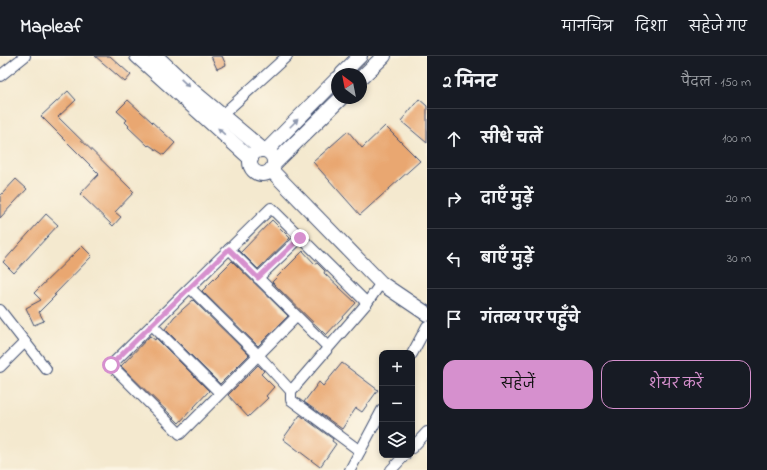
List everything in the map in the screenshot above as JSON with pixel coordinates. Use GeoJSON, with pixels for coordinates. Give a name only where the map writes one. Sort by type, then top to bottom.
{"type":"FeatureCollection","features":[{"type":"Feature","properties":{"kind":"street"},"geometry":{"type":"LineString","coordinates":[[0,76],[25,56]]}},
{"type":"Feature","properties":{"kind":"street"},"geometry":{"type":"LineString","coordinates":[[137,56],[251,159]]}},
{"type":"Feature","properties":{"kind":"street"},"geometry":{"type":"LineString","coordinates":[[156,56],[222,115],[264,150],[273,155],[273,166],[381,282],[427,314]]}},
{"type":"Feature","properties":{"kind":"street"},"geometry":{"type":"LineString","coordinates":[[222,115],[287,56]]}},
{"type":"Feature","properties":{"kind":"street"},"geometry":{"type":"LineString","coordinates":[[348,68],[360,56]]}},
{"type":"Feature","properties":{"kind":"street"},"geometry":{"type":"LineString","coordinates":[[367,72],[384,56]]}},
{"type":"Feature","properties":{"kind":"street"},"geometry":{"type":"LineString","coordinates":[[331,85],[264,150],[255,152],[251,159],[251,166],[257,172],[264,174],[335,104]]}},
{"type":"Feature","properties":{"kind":"street"},"geometry":{"type":"LineString","coordinates":[[296,317],[180,434],[111,365],[271,208],[367,303]]}},
{"type":"Feature","properties":{"kind":"street"},"geometry":{"type":"LineString","coordinates":[[258,278],[300,238]]}},
{"type":"Feature","properties":{"kind":"street"},"geometry":{"type":"LineString","coordinates":[[229,249],[328,347]]}},
{"type":"Feature","properties":{"kind":"street"},"geometry":{"type":"LineString","coordinates":[[360,451],[291,400],[292,391],[367,303],[381,282]]}},
{"type":"Feature","properties":{"kind":"street"},"geometry":{"type":"LineString","coordinates":[[190,288],[292,391]]}},
{"type":"Feature","properties":{"kind":"street"},"geometry":{"type":"LineString","coordinates":[[0,310],[46,369]]}},
{"type":"Feature","properties":{"kind":"street"},"geometry":{"type":"LineString","coordinates":[[152,325],[220,393]]}},
{"type":"Feature","properties":{"kind":"street"},"geometry":{"type":"LineString","coordinates":[[414,350],[427,326]]}},
{"type":"Feature","properties":{"kind":"street"},"geometry":{"type":"LineString","coordinates":[[0,367],[25,342]]}},
{"type":"Feature","properties":{"kind":"street"},"geometry":{"type":"LineString","coordinates":[[350,470],[379,416]]}},
{"type":"Feature","properties":{"kind":"street"},"geometry":{"type":"LineString","coordinates":[[415,445],[427,432]]}},
{"type":"Feature","properties":{"kind":"street"},"geometry":{"type":"LineString","coordinates":[[391,470],[402,458]]}},
{"type":"Feature","properties":{"kind":"building"},"geometry":{"type":"Polygon","coordinates":[[[95,56],[110,56],[131,75],[125,82],[95,56]]]}},
{"type":"Feature","properties":{"kind":"building"},"geometry":{"type":"Polygon","coordinates":[[[211,56],[222,56],[226,65],[217,69],[211,56]]]}},
{"type":"Feature","properties":{"kind":"building"},"geometry":{"type":"Polygon","coordinates":[[[68,91],[76,100],[58,117],[134,192],[115,212],[121,217],[113,226],[80,194],[99,174],[41,116],[68,91]]]}},
{"type":"Feature","properties":{"kind":"building"},"geometry":{"type":"Polygon","coordinates":[[[419,99],[427,106],[427,143],[401,121],[419,99]]]}},
{"type":"Feature","properties":{"kind":"building"},"geometry":{"type":"Polygon","coordinates":[[[128,100],[175,143],[164,155],[149,145],[148,146],[128,127],[129,126],[125,122],[127,120],[117,111],[128,100]]]}},
{"type":"Feature","properties":{"kind":"building"},"geometry":{"type":"Polygon","coordinates":[[[385,126],[420,161],[360,215],[313,162],[348,131],[362,148],[385,126]]]}},
{"type":"Feature","properties":{"kind":"building"},"geometry":{"type":"Polygon","coordinates":[[[16,179],[27,189],[0,218],[0,196],[16,179]]]}},
{"type":"Feature","properties":{"kind":"building"},"geometry":{"type":"Polygon","coordinates":[[[46,214],[58,225],[14,273],[3,262],[46,214]]]}},
{"type":"Feature","properties":{"kind":"building"},"geometry":{"type":"Polygon","coordinates":[[[272,220],[290,238],[258,269],[241,252],[272,220]]]}},
{"type":"Feature","properties":{"kind":"building"},"geometry":{"type":"Polygon","coordinates":[[[82,246],[92,256],[39,312],[44,321],[34,325],[26,308],[41,300],[34,293],[82,246]]]}},
{"type":"Feature","properties":{"kind":"building"},"geometry":{"type":"Polygon","coordinates":[[[303,251],[315,264],[317,263],[325,271],[324,273],[356,303],[326,335],[272,282],[303,251]]]}},
{"type":"Feature","properties":{"kind":"building"},"geometry":{"type":"Polygon","coordinates":[[[232,261],[288,316],[258,346],[202,291],[232,261]]]}},
{"type":"Feature","properties":{"kind":"building"},"geometry":{"type":"Polygon","coordinates":[[[193,300],[249,355],[220,384],[165,329],[174,317],[193,300]]]}},
{"type":"Feature","properties":{"kind":"building"},"geometry":{"type":"Polygon","coordinates":[[[150,336],[155,340],[156,338],[209,391],[179,423],[121,366],[150,336]]]}},
{"type":"Feature","properties":{"kind":"building"},"geometry":{"type":"Polygon","coordinates":[[[342,363],[378,390],[362,412],[356,408],[342,429],[304,402],[319,382],[323,386],[342,363]]]}},
{"type":"Feature","properties":{"kind":"building"},"geometry":{"type":"Polygon","coordinates":[[[258,365],[264,371],[261,374],[274,387],[266,396],[268,398],[248,417],[228,395],[258,365]]]}},
{"type":"Feature","properties":{"kind":"building"},"geometry":{"type":"Polygon","coordinates":[[[300,415],[333,439],[332,441],[336,444],[320,467],[283,439],[300,415]]]}},
{"type":"Feature","properties":{"kind":"route"},"geometry":{"type":"LineString","coordinates":[[111,365],[229,249],[258,278],[300,238]]}}]}
